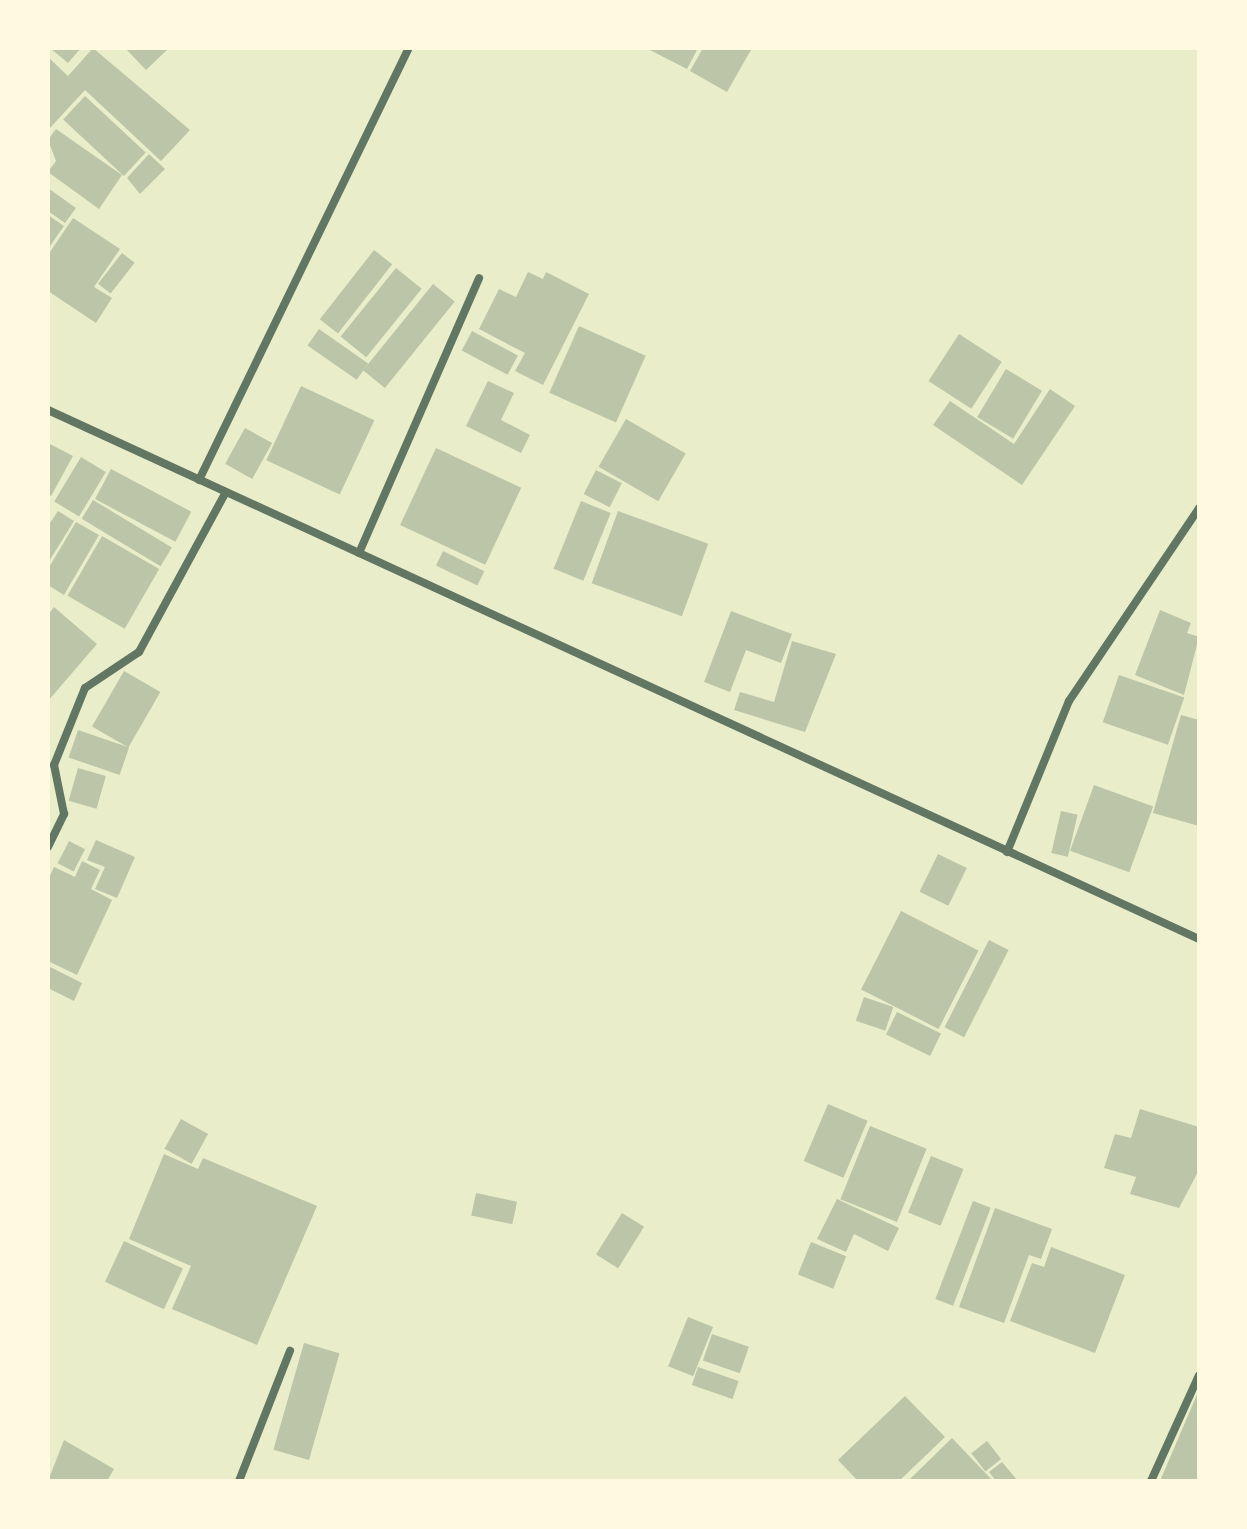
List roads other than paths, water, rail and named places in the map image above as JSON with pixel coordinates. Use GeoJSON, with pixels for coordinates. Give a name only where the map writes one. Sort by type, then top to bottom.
{"type":"FeatureCollection","features":[{"type":"Feature","properties":{"kind":"street"},"geometry":{"type":"LineString","coordinates":[[199,480],[409,48]]}},
{"type":"Feature","properties":{"kind":"street"},"geometry":{"type":"LineString","coordinates":[[359,553],[479,278]]}},
{"type":"Feature","properties":{"kind":"street"},"geometry":{"type":"LineString","coordinates":[[48,410],[1199,939]]}},
{"type":"Feature","properties":{"kind":"street"},"geometry":{"type":"LineString","coordinates":[[48,847],[64,814],[54,765],[85,688],[139,652],[226,492]]}},
{"type":"Feature","properties":{"kind":"street"},"geometry":{"type":"LineString","coordinates":[[1007,852],[1069,701],[1199,508]]}},
{"type":"Feature","properties":{"kind":"street"},"geometry":{"type":"LineString","coordinates":[[239,1481],[290,1351]]}},
{"type":"Feature","properties":{"kind":"street"},"geometry":{"type":"LineString","coordinates":[[1151,1481],[1199,1375]]}}]}
